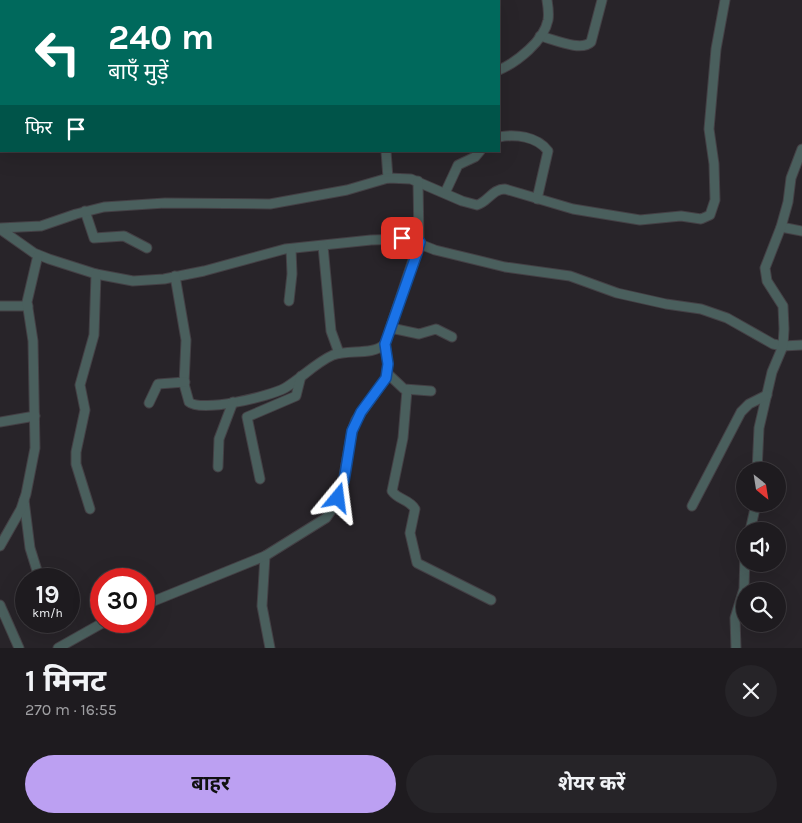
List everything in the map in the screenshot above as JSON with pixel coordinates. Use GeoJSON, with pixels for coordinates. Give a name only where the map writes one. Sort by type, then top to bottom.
{"type":"FeatureCollection","features":[{"type":"Feature","properties":{"kind":"street"},"geometry":{"type":"LineString","coordinates":[[500,69],[522,54],[540,36],[548,20],[548,0]]}},
{"type":"Feature","properties":{"kind":"street"},"geometry":{"type":"LineString","coordinates":[[540,36],[580,46],[587,45],[591,42],[602,0]]}},
{"type":"Feature","properties":{"kind":"street"},"geometry":{"type":"LineString","coordinates":[[0,229],[36,227],[85,211],[104,207],[165,203],[270,204],[347,190],[388,178],[405,177],[476,205],[481,204],[499,189],[573,209],[640,220],[681,216],[701,219],[710,214],[715,200],[714,164],[709,129],[716,49],[724,0]]}},
{"type":"Feature","properties":{"kind":"street"},"geometry":{"type":"LineString","coordinates":[[500,137],[520,135],[541,144],[548,150],[537,199]]}},
{"type":"Feature","properties":{"kind":"street"},"geometry":{"type":"LineString","coordinates":[[757,462],[758,438],[772,372],[783,346],[783,306],[767,281],[765,273],[788,202],[791,178],[802,149]]}},
{"type":"Feature","properties":{"kind":"street"},"geometry":{"type":"LineString","coordinates":[[386,152],[388,178]]}},
{"type":"Feature","properties":{"kind":"street"},"geometry":{"type":"LineString","coordinates":[[445,193],[458,165],[475,157],[479,152]]}},
{"type":"Feature","properties":{"kind":"street"},"geometry":{"type":"LineString","coordinates":[[155,601],[266,556],[318,525],[330,513],[344,481],[352,431],[361,412],[382,386],[387,373],[385,344],[420,242],[418,181]]}},
{"type":"Feature","properties":{"kind":"street"},"geometry":{"type":"LineString","coordinates":[[85,211],[94,238],[124,236],[147,248]]}},
{"type":"Feature","properties":{"kind":"street"},"geometry":{"type":"LineString","coordinates":[[781,227],[802,231]]}},
{"type":"Feature","properties":{"kind":"street"},"geometry":{"type":"LineString","coordinates":[[0,229],[38,255],[96,274],[133,281],[176,276],[291,249],[402,238],[420,242],[435,250],[505,267],[570,276],[617,293],[666,304],[701,309],[727,318],[761,338],[783,346],[802,345]]}},
{"type":"Feature","properties":{"kind":"street"},"geometry":{"type":"LineString","coordinates":[[323,246],[331,330],[339,353]]}},
{"type":"Feature","properties":{"kind":"street"},"geometry":{"type":"LineString","coordinates":[[289,301],[292,274],[291,249]]}},
{"type":"Feature","properties":{"kind":"street"},"geometry":{"type":"LineString","coordinates":[[0,546],[24,500],[35,448],[33,341],[28,306],[29,292],[38,255]]}},
{"type":"Feature","properties":{"kind":"street"},"geometry":{"type":"LineString","coordinates":[[90,509],[76,464],[76,452],[85,410],[80,385],[94,335],[96,274]]}},
{"type":"Feature","properties":{"kind":"street"},"geometry":{"type":"LineString","coordinates":[[176,276],[186,340],[185,394],[191,405],[203,407],[274,392],[301,376],[316,364],[339,353],[375,349],[385,344]]}},
{"type":"Feature","properties":{"kind":"street"},"geometry":{"type":"LineString","coordinates":[[0,306],[28,306]]}},
{"type":"Feature","properties":{"kind":"street"},"geometry":{"type":"LineString","coordinates":[[392,328],[419,334],[436,329],[452,337]]}},
{"type":"Feature","properties":{"kind":"street"},"geometry":{"type":"LineString","coordinates":[[387,373],[398,385],[407,390],[431,391]]}},
{"type":"Feature","properties":{"kind":"street"},"geometry":{"type":"LineString","coordinates":[[260,479],[247,417],[296,396],[301,376]]}},
{"type":"Feature","properties":{"kind":"street"},"geometry":{"type":"LineString","coordinates":[[149,404],[158,384],[184,382]]}},
{"type":"Feature","properties":{"kind":"street"},"geometry":{"type":"LineString","coordinates":[[407,390],[403,438],[392,491],[408,501],[415,509],[410,533],[416,561],[421,566],[450,578],[490,600]]}},
{"type":"Feature","properties":{"kind":"street"},"geometry":{"type":"LineString","coordinates":[[692,506],[741,412],[749,404],[767,395]]}},
{"type":"Feature","properties":{"kind":"street"},"geometry":{"type":"LineString","coordinates":[[218,467],[219,439],[233,402]]}},
{"type":"Feature","properties":{"kind":"street"},"geometry":{"type":"LineString","coordinates":[[0,422],[35,416]]}},
{"type":"Feature","properties":{"kind":"street"},"geometry":{"type":"LineString","coordinates":[[24,500],[30,548],[36,568]]}},
{"type":"Feature","properties":{"kind":"street"},"geometry":{"type":"LineString","coordinates":[[266,556],[262,606],[270,648]]}},
{"type":"Feature","properties":{"kind":"street"},"geometry":{"type":"LineString","coordinates":[[736,648],[735,618],[745,580],[745,572]]}},
{"type":"Feature","properties":{"kind":"street"},"geometry":{"type":"LineString","coordinates":[[0,605],[19,648]]}},
{"type":"Feature","properties":{"kind":"street"},"geometry":{"type":"LineString","coordinates":[[58,648],[90,630]]}},
{"type":"Feature","properties":{"kind":"route"},"geometry":{"type":"LineString","coordinates":[[338,498],[344,481],[352,431],[356,420],[386,378],[388,364],[385,344],[420,242],[402,238]]}}]}
